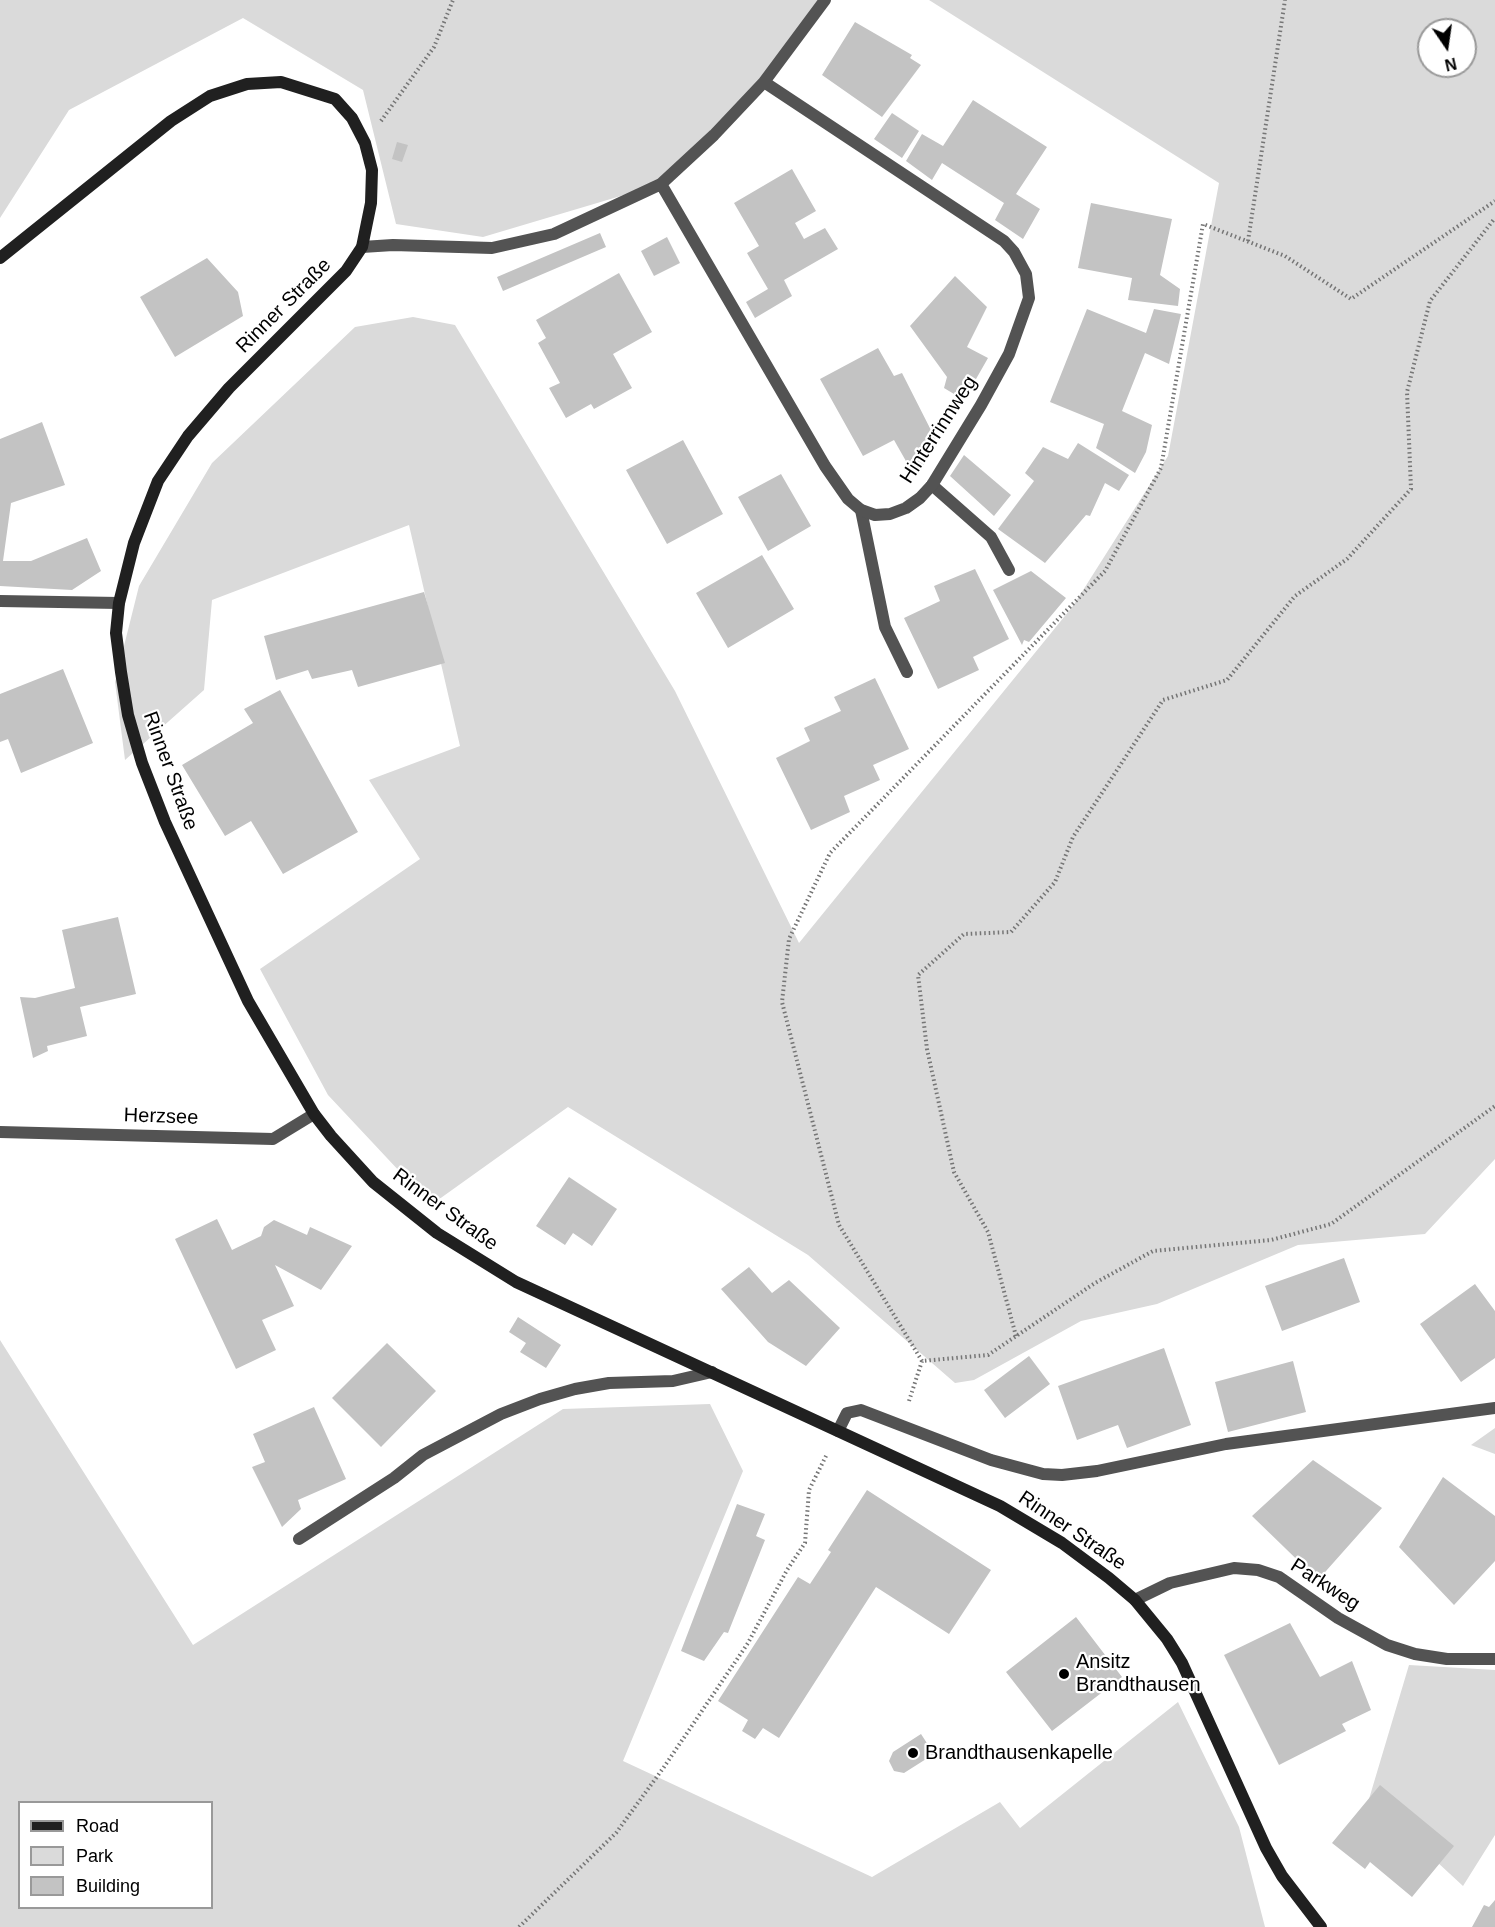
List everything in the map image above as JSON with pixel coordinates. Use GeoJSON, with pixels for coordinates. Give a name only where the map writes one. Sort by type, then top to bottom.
{"type":"FeatureCollection","features":[{"type":"Feature","properties":{"kind":"main road","name":"Rinner Straße"},"geometry":{"type":"LineString","coordinates":[[0,258],[171,121],[210,96],[237,87],[282,82],[335,99],[352,118],[365,143],[372,170],[371,203],[363,248],[346,272],[229,388],[188,436],[158,481],[134,543],[119,603],[116,633],[121,672],[128,715],[142,763],[169,832],[248,1001],[314,1113],[373,1182],[437,1233],[516,1282],[1000,1506],[1062,1543],[1135,1600],[1167,1639],[1182,1663],[1266,1848],[1282,1876],[1321,1927]]}},
{"type":"Feature","properties":{"kind":"street"},"geometry":{"type":"LineString","coordinates":[[363,248],[393,245],[492,248],[554,234],[610,210],[661,184],[714,135],[764,82],[825,0]]}},
{"type":"Feature","properties":{"kind":"street","name":"Hinterrinnweg"},"geometry":{"type":"LineString","coordinates":[[764,82],[1004,241],[1023,265],[1028,280],[1029,298],[1013,344],[981,405],[932,485],[906,508],[890,514],[875,515],[861,510]]}},
{"type":"Feature","properties":{"kind":"street"},"geometry":{"type":"LineString","coordinates":[[661,184],[825,466],[848,499],[861,510],[885,627],[907,672]]}},
{"type":"Feature","properties":{"kind":"street"},"geometry":{"type":"LineString","coordinates":[[932,485],[991,537],[1009,570]]}},
{"type":"Feature","properties":{"kind":"street"},"geometry":{"type":"LineString","coordinates":[[0,601],[119,603]]}},
{"type":"Feature","properties":{"kind":"street","name":"Herzsee"},"geometry":{"type":"LineString","coordinates":[[0,1132],[273,1139],[314,1113]]}},
{"type":"Feature","properties":{"kind":"street"},"geometry":{"type":"LineString","coordinates":[[299,1539],[394,1478],[423,1455],[501,1414],[575,1389],[609,1383],[673,1381],[712,1372]]}},
{"type":"Feature","properties":{"kind":"street","name":"Rinner Straße"},"geometry":{"type":"LineString","coordinates":[[838,1431],[848,1413],[861,1410],[991,1460],[1043,1474],[1062,1475],[1097,1471],[1226,1444],[1495,1408]]}},
{"type":"Feature","properties":{"kind":"street","name":"Parkweg"},"geometry":{"type":"LineString","coordinates":[[1135,1600],[1170,1583],[1234,1568],[1258,1570],[1279,1577],[1338,1618],[1387,1645],[1415,1654],[1447,1659],[1495,1659]]}},
{"type":"Feature","properties":{"kind":"path"},"geometry":{"type":"LineString","coordinates":[[365,143],[434,47],[453,0]]}},
{"type":"Feature","properties":{"kind":"path"},"geometry":{"type":"LineString","coordinates":[[1248,241],[1285,0]]}},
{"type":"Feature","properties":{"kind":"path"},"geometry":{"type":"LineString","coordinates":[[901,1425],[922,1361],[839,1226],[782,1002],[789,939],[831,853],[1105,572],[1161,468],[1203,224],[1285,256],[1352,299],[1495,201]]}},
{"type":"Feature","properties":{"kind":"path"},"geometry":{"type":"LineString","coordinates":[[1016,1336],[988,1232],[954,1172],[927,1049],[918,975],[964,934],[1011,932],[1055,882],[1073,837],[1163,700],[1227,680],[1295,596],[1347,559],[1410,489],[1407,392],[1430,301],[1495,218]]}},
{"type":"Feature","properties":{"kind":"path"},"geometry":{"type":"LineString","coordinates":[[922,1361],[988,1355],[1095,1283],[1153,1251],[1270,1239],[1331,1224],[1495,1106]]}},
{"type":"Feature","properties":{"kind":"path"},"geometry":{"type":"LineString","coordinates":[[519,1927],[616,1833],[748,1643],[787,1570],[805,1543],[809,1490],[838,1431]]}},
{"type":"Feature","properties":{"kind":"green space"},"geometry":{"type":"Polygon","coordinates":[[[0,0],[825,0],[764,82],[661,184],[483,237],[396,224],[363,90],[243,18],[69,110],[0,218],[0,0]]]}},
{"type":"Feature","properties":{"kind":"green space"},"geometry":{"type":"Polygon","coordinates":[[[929,0],[1495,0],[1495,1159],[1425,1234],[1298,1245],[1157,1304],[1081,1321],[974,1380],[955,1383],[808,1255],[568,1107],[431,1205],[328,1095],[260,969],[420,859],[369,780],[460,746],[409,525],[212,600],[204,690],[125,760],[115,682],[139,586],[212,463],[355,327],[413,317],[455,325],[675,691],[799,943],[1073,606],[1168,456],[1219,183],[929,0]]]}},
{"type":"Feature","properties":{"kind":"green space"},"geometry":{"type":"Polygon","coordinates":[[[0,1340],[193,1645],[563,1409],[710,1404],[743,1471],[623,1761],[872,1877],[1000,1802],[1020,1828],[1178,1702],[1239,1827],[1265,1927],[0,1927],[0,1340]]]}},
{"type":"Feature","properties":{"kind":"green space"},"geometry":{"type":"Polygon","coordinates":[[[1495,1428],[1495,1454],[1471,1445],[1495,1428]]]}},
{"type":"Feature","properties":{"kind":"green space"},"geometry":{"type":"Polygon","coordinates":[[[1409,1665],[1495,1670],[1495,1835],[1463,1886],[1369,1799],[1409,1665]]]}},
{"type":"Feature","properties":{"kind":"building"},"geometry":{"type":"Polygon","coordinates":[[[855,22],[912,55],[910,58],[921,65],[882,117],[822,75],[855,22]]]}},
{"type":"Feature","properties":{"kind":"building"},"geometry":{"type":"Polygon","coordinates":[[[973,100],[1047,147],[1016,194],[1040,209],[1023,239],[995,220],[1004,203],[942,163],[932,180],[906,161],[922,134],[943,146],[973,100]]]}},
{"type":"Feature","properties":{"kind":"building"},"geometry":{"type":"Polygon","coordinates":[[[892,113],[919,131],[902,158],[874,139],[892,113]]]}},
{"type":"Feature","properties":{"kind":"building"},"geometry":{"type":"Polygon","coordinates":[[[397,142],[408,145],[402,162],[392,159],[397,142]]]}},
{"type":"Feature","properties":{"kind":"building"},"geometry":{"type":"Polygon","coordinates":[[[792,169],[816,211],[795,223],[804,239],[825,228],[838,249],[784,280],[792,296],[755,318],[746,302],[768,289],[747,253],[759,246],[734,203],[792,169]]]}},
{"type":"Feature","properties":{"kind":"building"},"geometry":{"type":"Polygon","coordinates":[[[1091,203],[1172,219],[1160,275],[1180,289],[1178,306],[1128,300],[1132,278],[1078,268],[1091,203]]]}},
{"type":"Feature","properties":{"kind":"building"},"geometry":{"type":"Polygon","coordinates":[[[600,233],[606,247],[503,291],[497,277],[600,233]]]}},
{"type":"Feature","properties":{"kind":"building"},"geometry":{"type":"Polygon","coordinates":[[[667,237],[680,263],[654,276],[641,251],[667,237]]]}},
{"type":"Feature","properties":{"kind":"building"},"geometry":{"type":"Polygon","coordinates":[[[207,258],[238,292],[243,316],[175,357],[140,297],[207,258]]]}},
{"type":"Feature","properties":{"kind":"building"},"geometry":{"type":"Polygon","coordinates":[[[619,273],[652,332],[613,354],[632,388],[594,409],[591,404],[566,418],[549,388],[560,383],[538,343],[546,338],[536,320],[619,273]]]}},
{"type":"Feature","properties":{"kind":"building"},"geometry":{"type":"Polygon","coordinates":[[[955,276],[987,307],[967,347],[988,358],[964,400],[944,388],[947,377],[910,326],[955,276]]]}},
{"type":"Feature","properties":{"kind":"building"},"geometry":{"type":"Polygon","coordinates":[[[1087,309],[1146,333],[1154,309],[1181,314],[1169,364],[1145,353],[1122,411],[1152,425],[1146,452],[1135,473],[1096,448],[1104,424],[1050,402],[1087,309]]]}},
{"type":"Feature","properties":{"kind":"building"},"geometry":{"type":"Polygon","coordinates":[[[878,348],[894,376],[902,373],[938,444],[915,477],[894,440],[863,456],[820,379],[878,348]]]}},
{"type":"Feature","properties":{"kind":"building"},"geometry":{"type":"Polygon","coordinates":[[[42,422],[65,485],[11,503],[3,561],[31,561],[87,538],[101,571],[72,590],[0,586],[0,439],[42,422]]]}},
{"type":"Feature","properties":{"kind":"building"},"geometry":{"type":"Polygon","coordinates":[[[683,440],[723,514],[667,544],[626,470],[683,440]]]}},
{"type":"Feature","properties":{"kind":"building"},"geometry":{"type":"Polygon","coordinates":[[[1078,443],[1129,475],[1119,491],[1105,483],[1090,516],[1086,515],[1045,563],[998,529],[1034,481],[1025,473],[1043,447],[1068,459],[1078,443]]]}},
{"type":"Feature","properties":{"kind":"building"},"geometry":{"type":"Polygon","coordinates":[[[964,455],[1011,495],[994,516],[950,476],[964,455]]]}},
{"type":"Feature","properties":{"kind":"building"},"geometry":{"type":"Polygon","coordinates":[[[781,474],[811,526],[768,551],[738,497],[781,474]]]}},
{"type":"Feature","properties":{"kind":"building"},"geometry":{"type":"Polygon","coordinates":[[[762,555],[794,609],[728,648],[696,593],[762,555]]]}},
{"type":"Feature","properties":{"kind":"building"},"geometry":{"type":"Polygon","coordinates":[[[975,569],[1009,639],[973,657],[979,670],[938,689],[904,618],[940,601],[934,586],[975,569]]]}},
{"type":"Feature","properties":{"kind":"building"},"geometry":{"type":"Polygon","coordinates":[[[1031,571],[1066,598],[1029,642],[1024,640],[1022,645],[993,590],[1031,571]]]}},
{"type":"Feature","properties":{"kind":"building"},"geometry":{"type":"Polygon","coordinates":[[[424,592],[445,663],[358,687],[352,670],[312,679],[308,670],[276,680],[264,636],[424,592]]]}},
{"type":"Feature","properties":{"kind":"building"},"geometry":{"type":"Polygon","coordinates":[[[63,669],[93,743],[21,773],[8,739],[0,742],[0,694],[63,669]]]}},
{"type":"Feature","properties":{"kind":"building"},"geometry":{"type":"Polygon","coordinates":[[[875,678],[909,749],[873,765],[880,780],[844,796],[850,812],[811,830],[776,758],[810,741],[804,728],[841,711],[834,697],[875,678]]]}},
{"type":"Feature","properties":{"kind":"building"},"geometry":{"type":"Polygon","coordinates":[[[280,690],[358,832],[283,874],[251,821],[225,836],[182,765],[253,723],[244,709],[280,690]]]}},
{"type":"Feature","properties":{"kind":"building"},"geometry":{"type":"Polygon","coordinates":[[[118,917],[136,994],[80,1007],[87,1036],[47,1046],[48,1051],[33,1058],[20,997],[35,998],[75,988],[62,930],[118,917]]]}},
{"type":"Feature","properties":{"kind":"building"},"geometry":{"type":"Polygon","coordinates":[[[569,1177],[617,1209],[592,1246],[573,1233],[565,1245],[536,1226],[569,1177]]]}},
{"type":"Feature","properties":{"kind":"building"},"geometry":{"type":"Polygon","coordinates":[[[217,1219],[232,1250],[261,1236],[264,1227],[274,1220],[307,1235],[310,1227],[352,1246],[321,1290],[275,1265],[294,1306],[262,1320],[276,1350],[236,1369],[175,1239],[217,1219]]]}},
{"type":"Feature","properties":{"kind":"building"},"geometry":{"type":"Polygon","coordinates":[[[1344,1258],[1360,1302],[1282,1331],[1265,1286],[1344,1258]]]}},
{"type":"Feature","properties":{"kind":"building"},"geometry":{"type":"Polygon","coordinates":[[[749,1267],[772,1293],[789,1280],[840,1328],[806,1366],[768,1342],[721,1289],[749,1267]]]}},
{"type":"Feature","properties":{"kind":"building"},"geometry":{"type":"Polygon","coordinates":[[[1475,1284],[1495,1311],[1495,1358],[1461,1382],[1420,1324],[1475,1284]]]}},
{"type":"Feature","properties":{"kind":"building"},"geometry":{"type":"Polygon","coordinates":[[[518,1317],[561,1345],[546,1368],[520,1352],[526,1343],[509,1332],[518,1317]]]}},
{"type":"Feature","properties":{"kind":"building"},"geometry":{"type":"Polygon","coordinates":[[[387,1343],[436,1391],[381,1447],[332,1398],[387,1343]]]}},
{"type":"Feature","properties":{"kind":"building"},"geometry":{"type":"Polygon","coordinates":[[[1164,1348],[1191,1425],[1127,1448],[1118,1425],[1077,1440],[1058,1386],[1164,1348]]]}},
{"type":"Feature","properties":{"kind":"building"},"geometry":{"type":"Polygon","coordinates":[[[1029,1356],[1050,1384],[1005,1418],[984,1390],[1029,1356]]]}},
{"type":"Feature","properties":{"kind":"building"},"geometry":{"type":"Polygon","coordinates":[[[1293,1361],[1306,1412],[1228,1432],[1215,1382],[1293,1361]]]}},
{"type":"Feature","properties":{"kind":"building"},"geometry":{"type":"Polygon","coordinates":[[[314,1407],[346,1479],[298,1500],[301,1509],[282,1527],[252,1467],[265,1462],[253,1434],[314,1407]]]}},
{"type":"Feature","properties":{"kind":"building"},"geometry":{"type":"Polygon","coordinates":[[[1313,1460],[1382,1508],[1318,1580],[1252,1516],[1313,1460]]]}},
{"type":"Feature","properties":{"kind":"building"},"geometry":{"type":"Polygon","coordinates":[[[1443,1477],[1495,1516],[1495,1561],[1454,1605],[1399,1547],[1443,1477]]]}},
{"type":"Feature","properties":{"kind":"building"},"geometry":{"type":"Polygon","coordinates":[[[867,1490],[991,1570],[949,1634],[876,1587],[779,1738],[763,1728],[755,1739],[742,1731],[748,1720],[718,1701],[798,1577],[810,1584],[831,1552],[828,1550],[867,1490]]]}},
{"type":"Feature","properties":{"kind":"building"},"geometry":{"type":"Polygon","coordinates":[[[737,1504],[765,1514],[756,1536],[765,1540],[728,1633],[724,1632],[704,1661],[681,1651],[737,1504]]]}},
{"type":"Feature","properties":{"kind":"building","name":"Ansitz Brandthausen"},"geometry":{"type":"Polygon","coordinates":[[[1076,1617],[1122,1677],[1052,1731],[1006,1672],[1076,1617]]]}},
{"type":"Feature","properties":{"kind":"building"},"geometry":{"type":"Polygon","coordinates":[[[1290,1623],[1320,1677],[1352,1661],[1371,1710],[1342,1724],[1346,1731],[1279,1765],[1224,1655],[1290,1623]]]}},
{"type":"Feature","properties":{"kind":"building","name":"Brandthausenkapelle"},"geometry":{"type":"Polygon","coordinates":[[[921,1734],[934,1754],[904,1773],[894,1771],[889,1761],[893,1752],[921,1734]]]}},
{"type":"Feature","properties":{"kind":"building"},"geometry":{"type":"Polygon","coordinates":[[[1380,1785],[1454,1846],[1412,1897],[1370,1862],[1365,1869],[1332,1843],[1380,1785]]]}},
{"type":"Feature","properties":{"kind":"building"},"geometry":{"type":"Polygon","coordinates":[[[1495,1900],[1495,1927],[1472,1927],[1484,1905],[1489,1907],[1495,1900]]]}},
{"type":"Feature","properties":{"kind":"place","name":"Ansitz Brandthausen"},"geometry":{"type":"Point","coordinates":[1064,1674]}},
{"type":"Feature","properties":{"kind":"place","name":"Brandthausenkapelle"},"geometry":{"type":"Point","coordinates":[913,1753]}}]}
